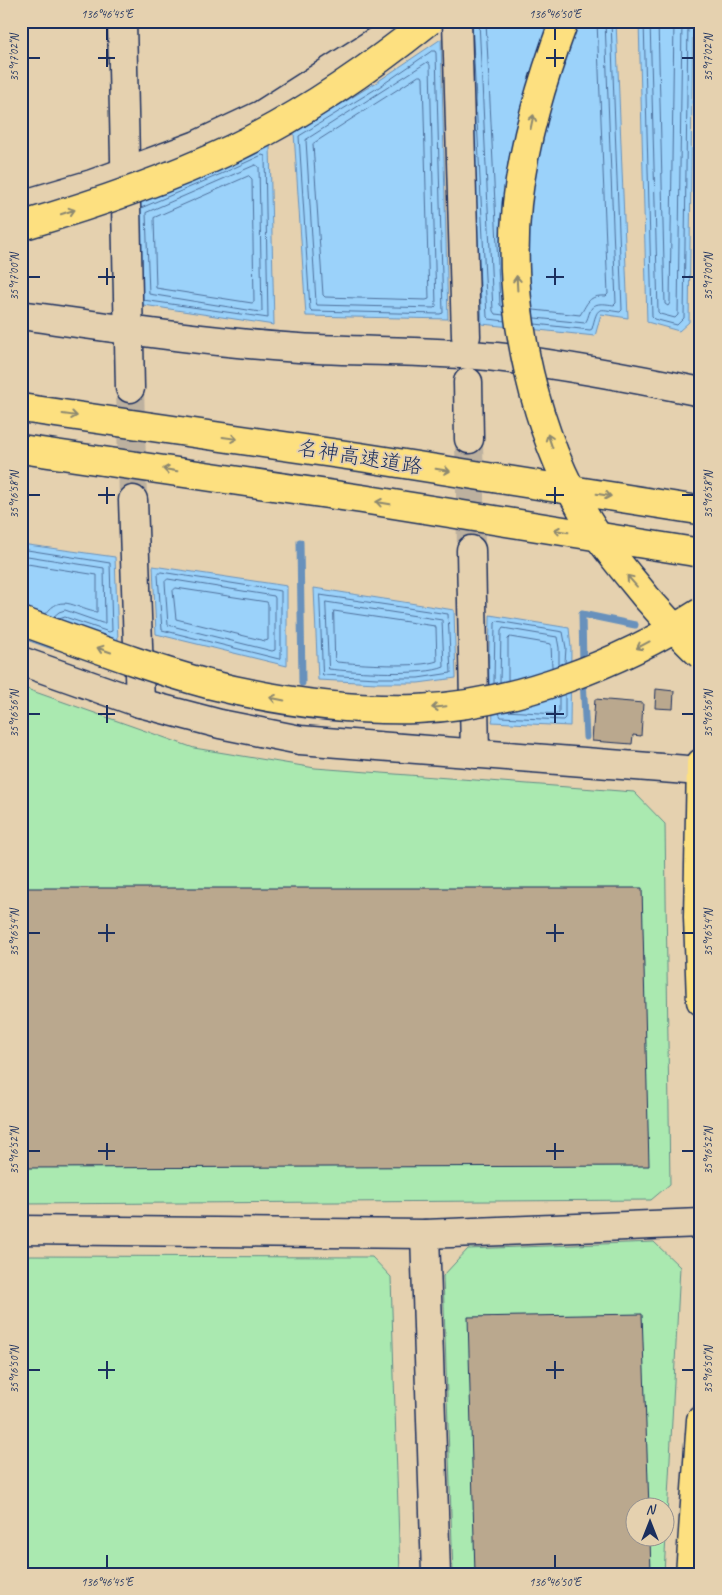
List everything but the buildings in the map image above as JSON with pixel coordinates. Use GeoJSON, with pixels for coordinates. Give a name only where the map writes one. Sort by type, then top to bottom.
{"type":"FeatureCollection","features":[{"type":"Feature","properties":{"kind":"main road"},"geometry":{"type":"LineString","coordinates":[[21,226],[112,197],[173,174],[233,148],[290,117],[347,82],[398,46],[429,21]]}},
{"type":"Feature","properties":{"kind":"main road"},"geometry":{"type":"LineString","coordinates":[[564,21],[534,111],[517,204],[517,287],[528,369],[552,448],[595,532],[655,608],[689,645],[701,655]]}},
{"type":"Feature","properties":{"kind":"main road","name":"名神高速道路"},"geometry":{"type":"LineString","coordinates":[[21,408],[360,457],[698,510]]}},
{"type":"Feature","properties":{"kind":"main road","name":"名神高速道路"},"geometry":{"type":"LineString","coordinates":[[21,449],[352,498],[695,552]]}},
{"type":"Feature","properties":{"kind":"main road"},"geometry":{"type":"LineString","coordinates":[[21,621],[207,684],[290,701],[331,707],[410,709],[466,704],[511,694],[595,668],[634,650],[701,612]]}},
{"type":"Feature","properties":{"kind":"main road"},"geometry":{"type":"LineString","coordinates":[[701,763],[698,917],[701,1001]]}},
{"type":"Feature","properties":{"kind":"main road"},"geometry":{"type":"LineString","coordinates":[[690,1574],[701,1420]]}},
{"type":"Feature","properties":{"kind":"street"},"geometry":{"type":"LineString","coordinates":[[122,21],[130,388]]}},
{"type":"Feature","properties":{"kind":"street"},"geometry":{"type":"LineString","coordinates":[[21,205],[125,172],[198,144],[261,115],[383,37],[403,21]]}},
{"type":"Feature","properties":{"kind":"street"},"geometry":{"type":"LineString","coordinates":[[125,202],[234,157],[319,110],[397,56],[441,21]]}},
{"type":"Feature","properties":{"kind":"street"},"geometry":{"type":"LineString","coordinates":[[457,21],[466,336]]}},
{"type":"Feature","properties":{"kind":"street"},"geometry":{"type":"LineString","coordinates":[[21,315],[129,331],[300,348],[495,357],[572,367],[701,392]]}},
{"type":"Feature","properties":{"kind":"street"},"geometry":{"type":"LineString","coordinates":[[468,382],[469,439]]}},
{"type":"Feature","properties":{"kind":"street"},"geometry":{"type":"LineString","coordinates":[[133,500],[140,703]]}},
{"type":"Feature","properties":{"kind":"street"},"geometry":{"type":"LineString","coordinates":[[471,550],[475,754]]}},
{"type":"Feature","properties":{"kind":"street"},"geometry":{"type":"LineString","coordinates":[[21,661],[140,703],[220,724],[300,740],[700,771]]}},
{"type":"Feature","properties":{"kind":"street"},"geometry":{"type":"LineString","coordinates":[[21,1230],[425,1234],[701,1222]]}},
{"type":"Feature","properties":{"kind":"street"},"geometry":{"type":"LineString","coordinates":[[425,1234],[436,1574]]}},
{"type":"Feature","properties":{"kind":"green space"},"geometry":{"type":"Polygon","coordinates":[[[21,687],[194,748],[315,768],[634,792],[665,824],[670,1184],[651,1200],[21,1204],[21,687]]]}},
{"type":"Feature","properties":{"kind":"green space"},"geometry":{"type":"Polygon","coordinates":[[[654,1242],[680,1267],[668,1498],[624,1498],[624,1548],[665,1548],[664,1574],[453,1574],[443,1276],[468,1249],[654,1242]]]}},
{"type":"Feature","properties":{"kind":"green space"},"geometry":{"type":"Polygon","coordinates":[[[21,1256],[372,1257],[391,1277],[400,1574],[21,1574],[21,1256]]]}},
{"type":"Feature","properties":{"kind":"water"},"geometry":{"type":"Polygon","coordinates":[[[467,21],[616,21],[628,318],[601,314],[595,336],[482,324],[467,21]]]}},
{"type":"Feature","properties":{"kind":"water"},"geometry":{"type":"Polygon","coordinates":[[[639,21],[693,21],[689,322],[679,331],[647,322],[639,21]]]}},
{"type":"Feature","properties":{"kind":"water"},"geometry":{"type":"Polygon","coordinates":[[[441,39],[448,319],[306,316],[294,133],[377,82],[441,39]]]}},
{"type":"Feature","properties":{"kind":"water"},"geometry":{"type":"Polygon","coordinates":[[[270,146],[274,325],[137,304],[134,205],[270,146]]]}},
{"type":"Feature","properties":{"kind":"water"},"geometry":{"type":"Polygon","coordinates":[[[21,544],[115,557],[118,641],[64,621],[52,649],[21,638],[21,544]]]}},
{"type":"Feature","properties":{"kind":"water"},"geometry":{"type":"Polygon","coordinates":[[[153,566],[287,586],[287,666],[156,634],[153,566]]]}},
{"type":"Feature","properties":{"kind":"water"},"geometry":{"type":"Polygon","coordinates":[[[314,588],[454,610],[456,678],[418,683],[318,680],[314,588]]]}},
{"type":"Feature","properties":{"kind":"water"},"geometry":{"type":"Polygon","coordinates":[[[490,615],[569,628],[571,648],[570,726],[492,722],[493,713],[489,684],[490,615]]]}},
{"type":"Feature","properties":{"kind":"waterway"},"geometry":{"type":"LineString","coordinates":[[300,542],[302,683]]}},
{"type":"Feature","properties":{"kind":"waterway"},"geometry":{"type":"LineString","coordinates":[[583,664],[582,614],[635,625]]}},
{"type":"Feature","properties":{"kind":"waterway"},"geometry":{"type":"LineString","coordinates":[[583,678],[586,737]]}},
{"type":"Feature","properties":{"kind":"tunnel"},"geometry":{"type":"LineString","coordinates":[[130,388],[133,500]]}},
{"type":"Feature","properties":{"kind":"tunnel"},"geometry":{"type":"LineString","coordinates":[[469,439],[471,550]]}}]}
